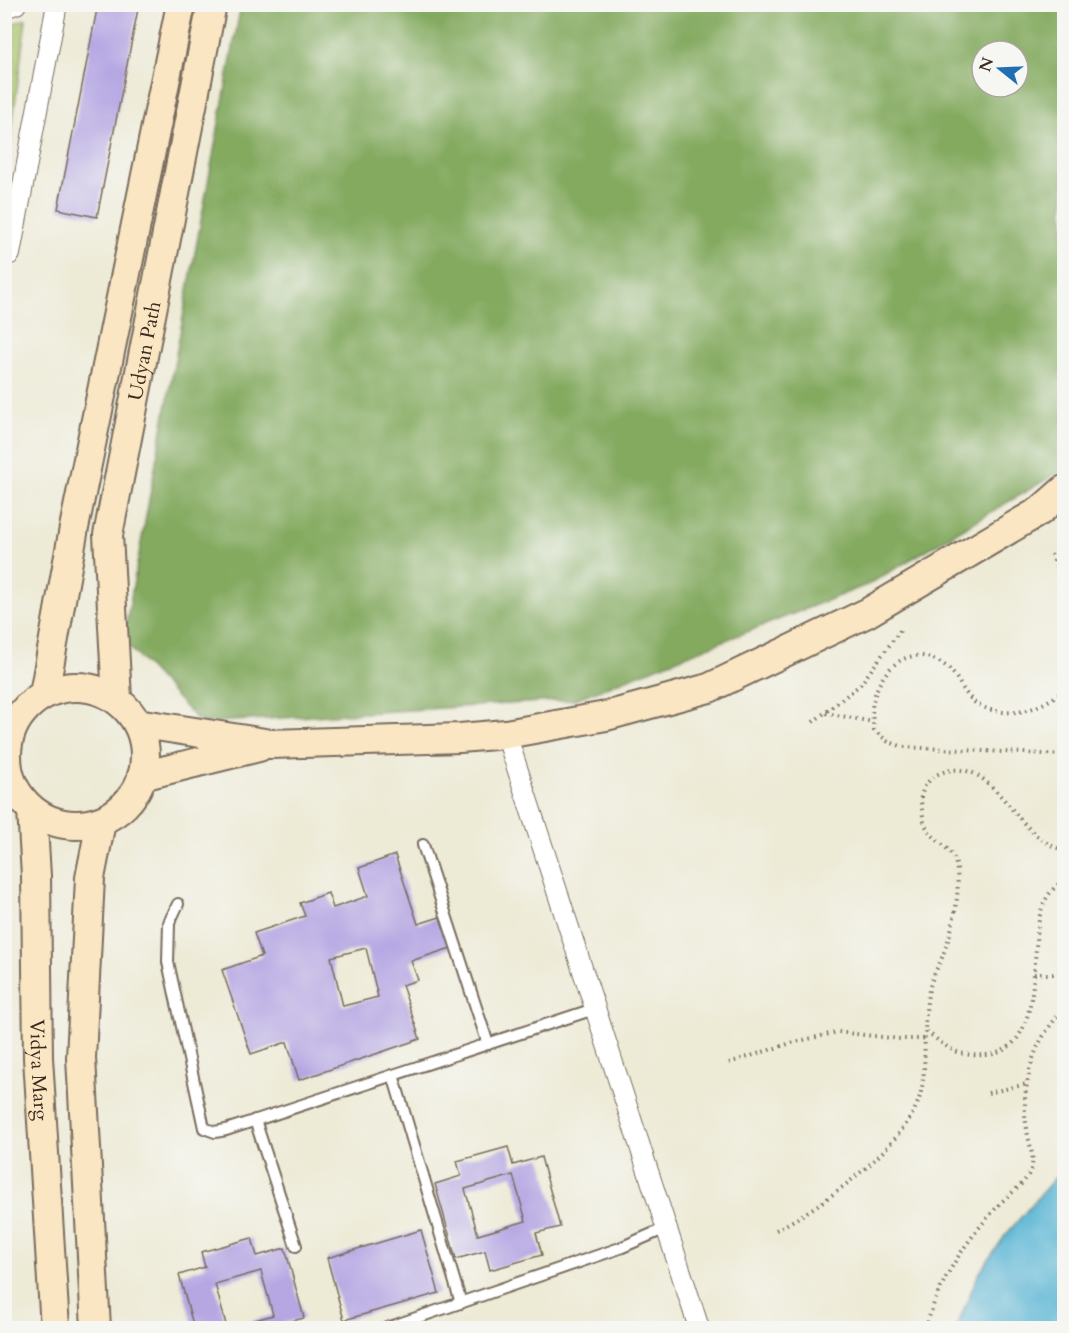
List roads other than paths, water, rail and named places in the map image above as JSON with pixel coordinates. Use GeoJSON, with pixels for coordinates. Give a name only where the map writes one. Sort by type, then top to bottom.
{"type":"FeatureCollection","features":[{"type":"Feature","properties":{"kind":"main road","name":"Udyan Path"},"geometry":{"type":"LineString","coordinates":[[44,694],[75,528],[181,4]]}},
{"type":"Feature","properties":{"kind":"main road","name":"Udyan Path"},"geometry":{"type":"LineString","coordinates":[[117,699],[108,535],[212,4]]}},
{"type":"Feature","properties":{"kind":"main road"},"geometry":{"type":"LineString","coordinates":[[137,723],[271,744],[506,735],[606,716],[709,688],[867,614],[1040,511],[1065,490]]}},
{"type":"Feature","properties":{"kind":"main road"},"geometry":{"type":"LineString","coordinates":[[66,687],[97,689],[117,699],[137,723],[145,750],[142,776],[127,803],[101,822],[87,825],[55,822],[32,810],[10,788],[7,736],[24,711],[44,694],[66,687]]}},
{"type":"Feature","properties":{"kind":"main road"},"geometry":{"type":"LineString","coordinates":[[142,776],[271,744]]}},
{"type":"Feature","properties":{"kind":"main road","name":"Vidya Marg"},"geometry":{"type":"LineString","coordinates":[[32,810],[36,876],[38,1058],[55,1329]]}},
{"type":"Feature","properties":{"kind":"main road"},"geometry":{"type":"LineString","coordinates":[[96,1329],[81,1058],[90,878],[101,822]]}},
{"type":"Feature","properties":{"kind":"street"},"geometry":{"type":"LineString","coordinates":[[4,8],[16,4]]}},
{"type":"Feature","properties":{"kind":"street"},"geometry":{"type":"LineString","coordinates":[[4,255],[10,254],[57,4]]}},
{"type":"Feature","properties":{"kind":"street"},"geometry":{"type":"LineString","coordinates":[[506,735],[597,1008],[699,1329]]}},
{"type":"Feature","properties":{"kind":"lane"},"geometry":{"type":"LineString","coordinates":[[423,844],[488,1044]]}},
{"type":"Feature","properties":{"kind":"lane"},"geometry":{"type":"LineString","coordinates":[[178,904],[169,923],[168,962],[204,1128],[215,1131],[226,1130],[597,1008]]}},
{"type":"Feature","properties":{"kind":"lane"},"geometry":{"type":"LineString","coordinates":[[393,1075],[461,1303]]}},
{"type":"Feature","properties":{"kind":"lane"},"geometry":{"type":"LineString","coordinates":[[255,1120],[296,1246]]}},
{"type":"Feature","properties":{"kind":"lane"},"geometry":{"type":"LineString","coordinates":[[387,1329],[620,1248],[666,1228]]}},
{"type":"Feature","properties":{"kind":"water"},"geometry":{"type":"Polygon","coordinates":[[[1064,1167],[1064,1328],[956,1328],[978,1275],[1004,1237],[1064,1167]]]}}]}
